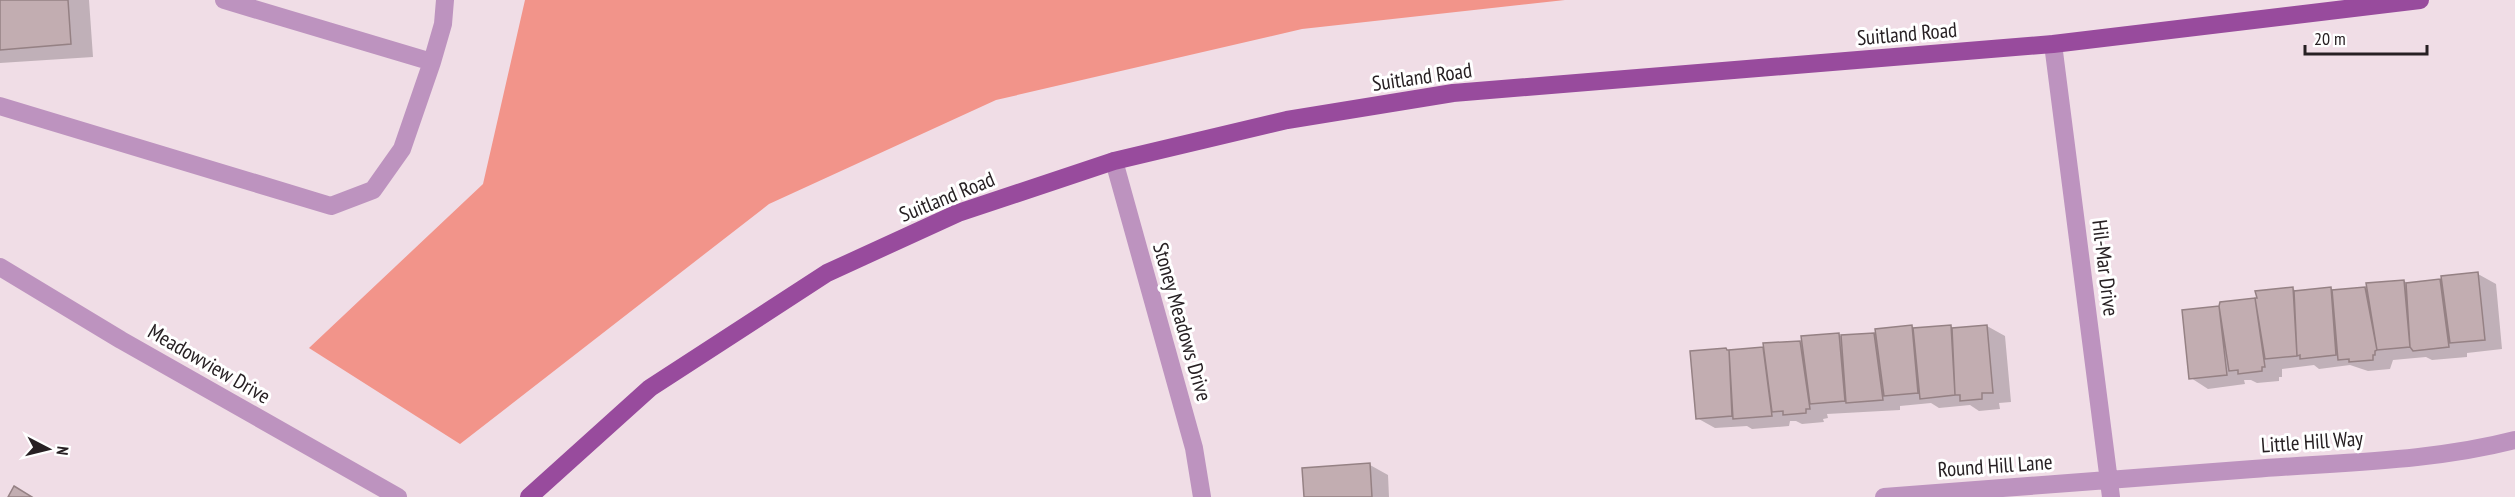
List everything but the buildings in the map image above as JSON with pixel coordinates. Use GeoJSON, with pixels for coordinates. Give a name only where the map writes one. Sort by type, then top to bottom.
{"type":"FeatureCollection","features":[{"type":"Feature","properties":{"kind":"main road","name":"Suitland Road"},"geometry":{"type":"LineString","coordinates":[[529,497],[651,388],[827,273],[958,213],[1114,161],[1287,120],[1453,93],[2053,44],[2420,0]]}},
{"type":"Feature","properties":{"kind":"street"},"geometry":{"type":"LineString","coordinates":[[224,0],[432,62]]}},
{"type":"Feature","properties":{"kind":"street"},"geometry":{"type":"LineString","coordinates":[[0,106],[331,206],[373,190],[402,148],[432,62],[443,24],[445,0]]}},
{"type":"Feature","properties":{"kind":"street","name":"Hil-Mar Drive"},"geometry":{"type":"LineString","coordinates":[[2053,44],[2111,489]]}},
{"type":"Feature","properties":{"kind":"street","name":"Stoney Meadows Drive"},"geometry":{"type":"LineString","coordinates":[[1114,161],[1194,448],[1202,497]]}},
{"type":"Feature","properties":{"kind":"street","name":"Meadowview Drive"},"geometry":{"type":"LineString","coordinates":[[0,267],[121,340],[398,497]]}},
{"type":"Feature","properties":{"kind":"street","name":"Little Hill Way"},"geometry":{"type":"LineString","coordinates":[[2111,489],[2478,450],[2515,440]]}},
{"type":"Feature","properties":{"kind":"street","name":"Round Hill Lane"},"geometry":{"type":"LineString","coordinates":[[1884,497],[2111,489]]}},
{"type":"Feature","properties":{"kind":"shaded area"},"geometry":{"type":"Polygon","coordinates":[[[525,0],[1565,0],[1302,29],[996,100],[769,204],[460,444],[309,348],[483,184],[525,0]]]}}]}
